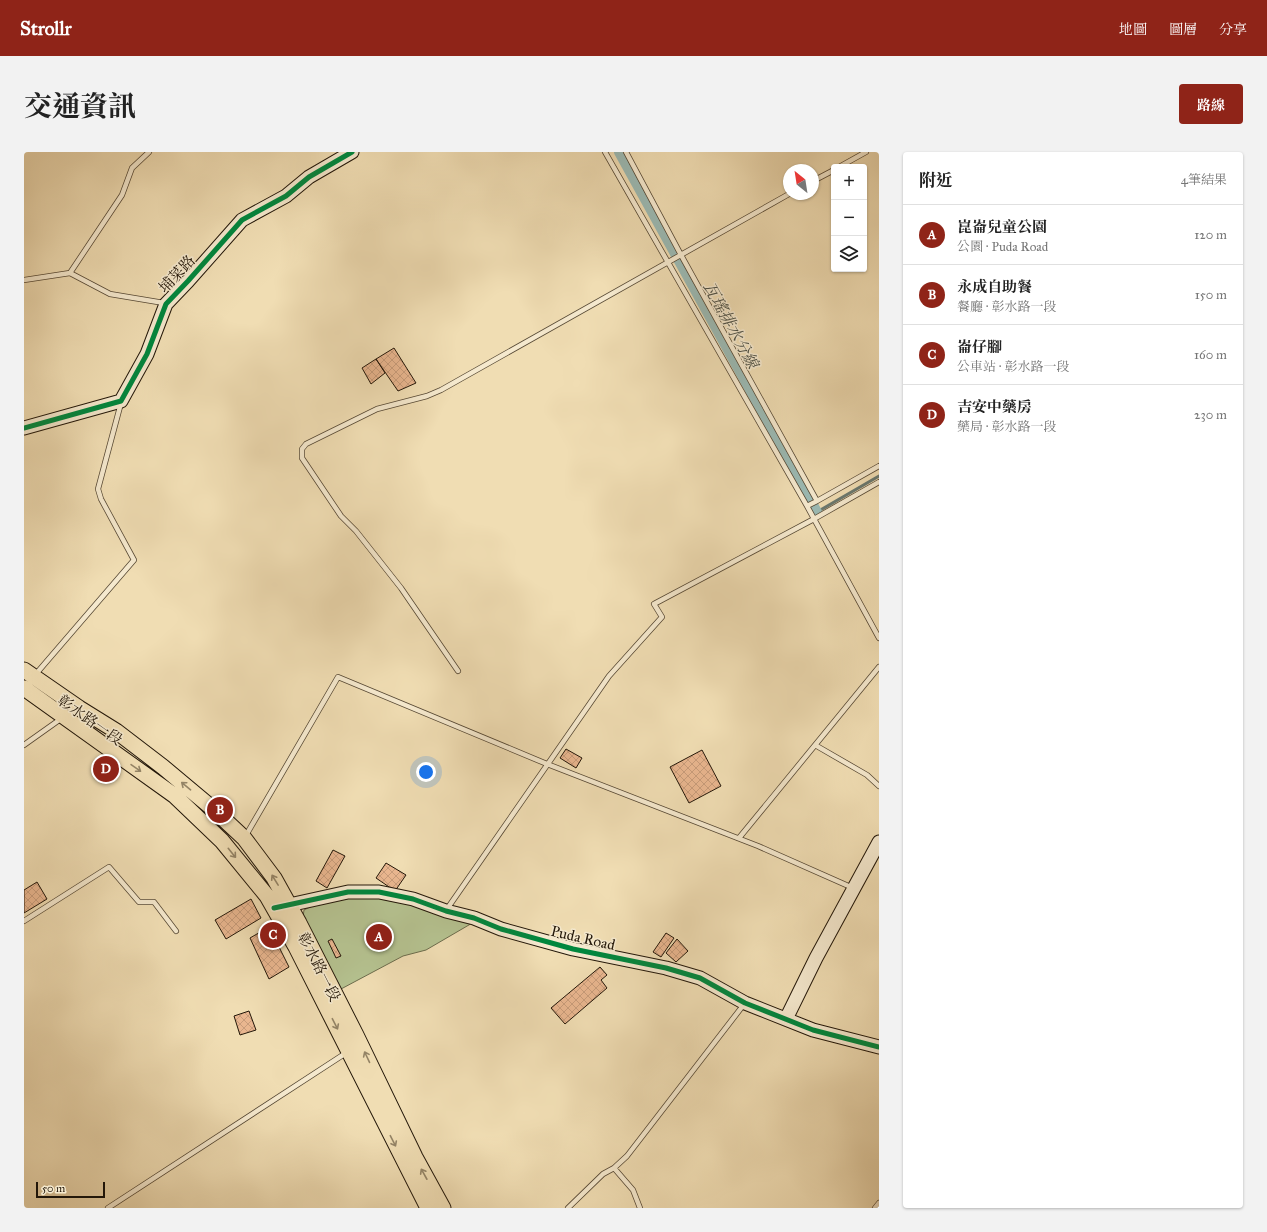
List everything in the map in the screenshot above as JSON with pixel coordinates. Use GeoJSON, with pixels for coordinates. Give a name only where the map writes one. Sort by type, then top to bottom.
{"type":"FeatureCollection","features":[{"type":"Feature","properties":{"kind":"main road","name":"彰水路一段"},"geometry":{"type":"LineString","coordinates":[[27,678],[175,796],[222,841],[267,896],[296,947],[428,1208]]}},
{"type":"Feature","properties":{"kind":"main road","name":"彰水路一段"},"geometry":{"type":"LineString","coordinates":[[72,713],[116,732],[163,767],[202,799],[244,838],[274,878],[344,1010],[415,1157],[443,1208]]}},
{"type":"Feature","properties":{"kind":"main road"},"geometry":{"type":"LineString","coordinates":[[191,811],[202,799]]}},
{"type":"Feature","properties":{"kind":"street","name":"埔菜路"},"geometry":{"type":"LineString","coordinates":[[121,401],[147,354],[166,304],[242,220],[286,196],[309,177],[352,152]]}},
{"type":"Feature","properties":{"kind":"street"},"geometry":{"type":"LineString","coordinates":[[24,428],[121,401]]}},
{"type":"Feature","properties":{"kind":"street"},"geometry":{"type":"LineString","coordinates":[[786,1019],[816,958],[879,842]]}},
{"type":"Feature","properties":{"kind":"street","name":"Puda Road"},"geometry":{"type":"LineString","coordinates":[[274,908],[348,892],[380,892],[413,899],[446,911],[474,918],[501,929],[573,949],[666,968],[700,978],[745,1003],[813,1030],[879,1047]]}},
{"type":"Feature","properties":{"kind":"lane"},"geometry":{"type":"LineString","coordinates":[[70,273],[122,195],[132,168],[149,152]]}},
{"type":"Feature","properties":{"kind":"lane"},"geometry":{"type":"LineString","coordinates":[[605,152],[807,506],[879,638]]}},
{"type":"Feature","properties":{"kind":"lane"},"geometry":{"type":"LineString","coordinates":[[626,152],[681,255],[817,501]]}},
{"type":"Feature","properties":{"kind":"lane"},"geometry":{"type":"LineString","coordinates":[[844,164],[866,152]]}},
{"type":"Feature","properties":{"kind":"lane"},"geometry":{"type":"LineString","coordinates":[[819,178],[831,172]]}},
{"type":"Feature","properties":{"kind":"lane"},"geometry":{"type":"LineString","coordinates":[[458,671],[401,588],[356,531],[341,516],[302,458],[302,449],[306,444],[377,409],[427,396],[441,390],[783,197]]}},
{"type":"Feature","properties":{"kind":"lane"},"geometry":{"type":"LineString","coordinates":[[24,280],[70,273],[110,294],[166,304]]}},
{"type":"Feature","properties":{"kind":"lane"},"geometry":{"type":"LineString","coordinates":[[27,678],[134,560],[100,499],[98,489],[121,401]]}},
{"type":"Feature","properties":{"kind":"lane"},"geometry":{"type":"LineString","coordinates":[[807,506],[879,466]]}},
{"type":"Feature","properties":{"kind":"lane"},"geometry":{"type":"LineString","coordinates":[[446,911],[609,676],[662,616],[654,604],[814,519],[879,482]]}},
{"type":"Feature","properties":{"kind":"lane"},"geometry":{"type":"LineString","coordinates":[[739,838],[879,667]]}},
{"type":"Feature","properties":{"kind":"lane"},"geometry":{"type":"LineString","coordinates":[[244,838],[338,677],[547,764],[739,838],[854,888]]}},
{"type":"Feature","properties":{"kind":"lane"},"geometry":{"type":"LineString","coordinates":[[24,744],[72,713]]}},
{"type":"Feature","properties":{"kind":"lane"},"geometry":{"type":"LineString","coordinates":[[815,745],[867,774],[879,786]]}},
{"type":"Feature","properties":{"kind":"lane"},"geometry":{"type":"LineString","coordinates":[[24,921],[109,867],[139,902],[154,902],[176,931]]}},
{"type":"Feature","properties":{"kind":"lane"},"geometry":{"type":"LineString","coordinates":[[568,1208],[603,1174],[614,1168],[632,1151],[745,1003]]}},
{"type":"Feature","properties":{"kind":"lane"},"geometry":{"type":"LineString","coordinates":[[108,1208],[349,1052]]}},
{"type":"Feature","properties":{"kind":"lane"},"geometry":{"type":"LineString","coordinates":[[614,1168],[633,1190],[640,1208]]}},
{"type":"Feature","properties":{"kind":"lane"},"geometry":{"type":"LineString","coordinates":[[874,1208],[879,1202]]}},
{"type":"Feature","properties":{"kind":"green space"},"geometry":{"type":"Polygon","coordinates":[[[379,895],[474,922],[426,950],[403,956],[341,989],[302,924],[304,910],[326,899],[379,895]]]}},
{"type":"Feature","properties":{"kind":"building"},"geometry":{"type":"Polygon","coordinates":[[[394,348],[416,383],[398,391],[376,359],[394,348]]]}},
{"type":"Feature","properties":{"kind":"building"},"geometry":{"type":"Polygon","coordinates":[[[376,359],[385,373],[371,384],[362,368],[376,359]]]}},
{"type":"Feature","properties":{"kind":"building"},"geometry":{"type":"Polygon","coordinates":[[[566,749],[582,758],[576,768],[560,758],[566,749]]]}},
{"type":"Feature","properties":{"kind":"building"},"geometry":{"type":"Polygon","coordinates":[[[702,750],[721,786],[689,803],[670,767],[702,750]]]}},
{"type":"Feature","properties":{"kind":"building"},"geometry":{"type":"Polygon","coordinates":[[[333,850],[345,856],[327,888],[316,881],[333,850]]]}},
{"type":"Feature","properties":{"kind":"building"},"geometry":{"type":"Polygon","coordinates":[[[386,863],[406,875],[395,891],[376,878],[386,863]]]}},
{"type":"Feature","properties":{"kind":"building"},"geometry":{"type":"Polygon","coordinates":[[[37,882],[47,899],[24,913],[24,890],[37,882]]]}},
{"type":"Feature","properties":{"kind":"building"},"geometry":{"type":"Polygon","coordinates":[[[251,899],[261,918],[226,939],[215,920],[251,899]]]}},
{"type":"Feature","properties":{"kind":"building"},"geometry":{"type":"Polygon","coordinates":[[[269,927],[289,967],[269,979],[250,938],[269,927]]]}},
{"type":"Feature","properties":{"kind":"building"},"geometry":{"type":"Polygon","coordinates":[[[666,933],[674,938],[661,957],[653,952],[666,933]]]}},
{"type":"Feature","properties":{"kind":"building"},"geometry":{"type":"Polygon","coordinates":[[[332,939],[341,956],[336,958],[328,941],[332,939]]]}},
{"type":"Feature","properties":{"kind":"building"},"geometry":{"type":"Polygon","coordinates":[[[677,939],[688,951],[676,962],[666,953],[677,939]]]}},
{"type":"Feature","properties":{"kind":"building"},"geometry":{"type":"Polygon","coordinates":[[[600,967],[607,975],[601,980],[607,988],[565,1024],[551,1008],[600,967]]]}},
{"type":"Feature","properties":{"kind":"building"},"geometry":{"type":"Polygon","coordinates":[[[249,1011],[256,1030],[240,1035],[234,1016],[249,1011]]]}},
{"type":"Feature","properties":{"kind":"waterway","name":"瓦瑤排水分線"},"geometry":{"type":"LineString","coordinates":[[619,152],[817,512]]}},
{"type":"Feature","properties":{"kind":"waterway"},"geometry":{"type":"LineString","coordinates":[[817,512],[879,476]]}},
{"type":"Feature","properties":{"kind":"cycle path"},"geometry":{"type":"LineString","coordinates":[[24,428],[121,401],[147,354],[166,304],[242,220],[286,196],[309,177],[352,152]]}},
{"type":"Feature","properties":{"kind":"cycle path"},"geometry":{"type":"LineString","coordinates":[[274,908],[348,892],[379,892],[413,899],[446,911],[474,918],[501,929],[573,949],[666,968],[700,978],[745,1003],[813,1030],[879,1047]]}},
{"type":"Feature","properties":{"kind":"place","name":"吉安中藥房"},"geometry":{"type":"Point","coordinates":[106,769]}},
{"type":"Feature","properties":{"kind":"place","name":"永成自助餐"},"geometry":{"type":"Point","coordinates":[220,810]}},
{"type":"Feature","properties":{"kind":"place","name":"崙仔腳"},"geometry":{"type":"Point","coordinates":[273,935]}},
{"type":"Feature","properties":{"kind":"place","name":"崑崙兒童公園"},"geometry":{"type":"Point","coordinates":[379,937]}}]}
